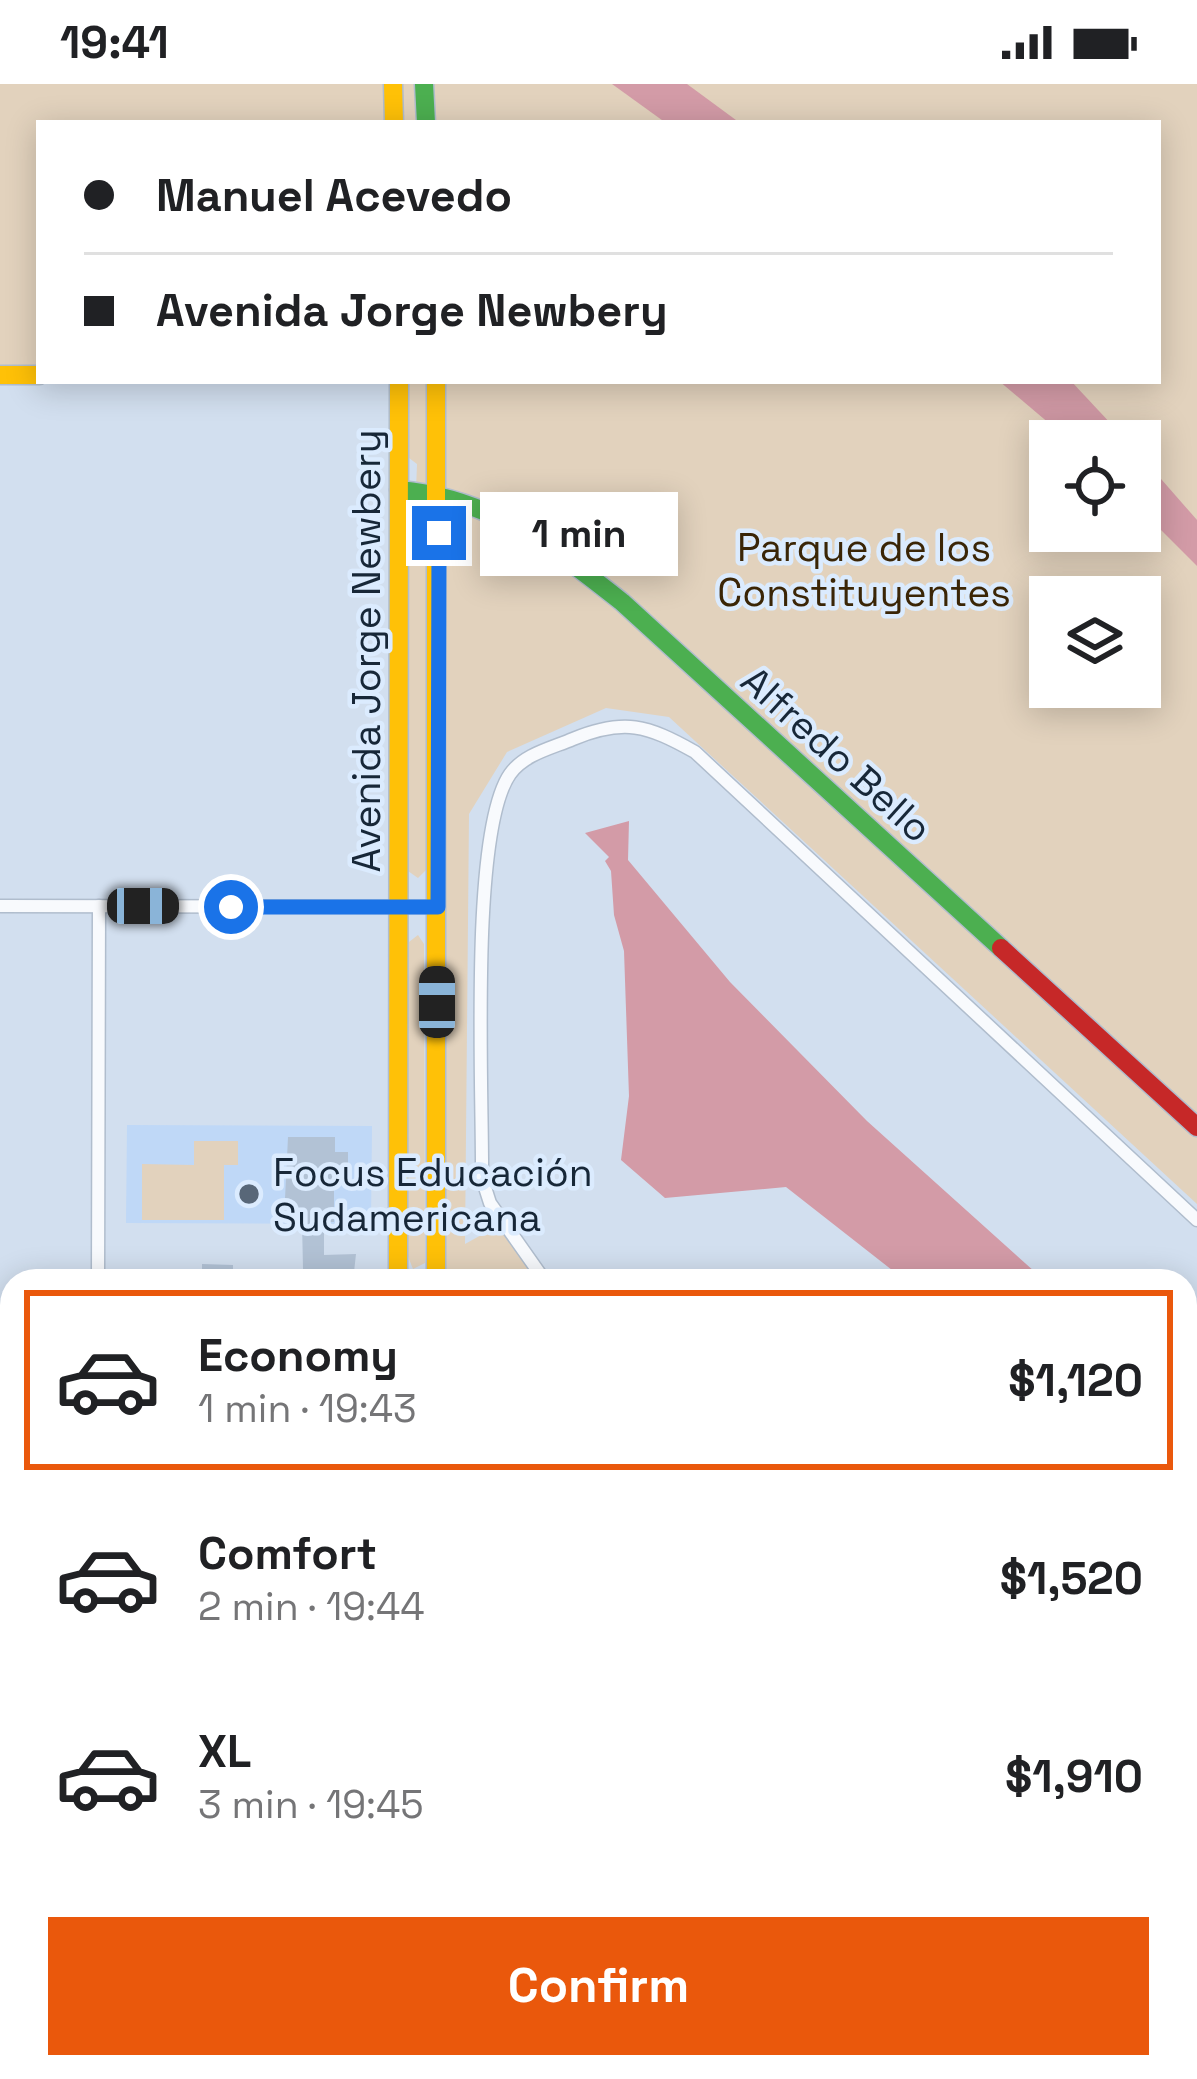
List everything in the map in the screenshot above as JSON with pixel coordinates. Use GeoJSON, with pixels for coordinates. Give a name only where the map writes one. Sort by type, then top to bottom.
{"type":"FeatureCollection","features":[{"type":"Feature","properties":{"kind":"main road"},"geometry":{"type":"LineString","coordinates":[[393,84],[394,120]]}},
{"type":"Feature","properties":{"kind":"main road"},"geometry":{"type":"LineString","coordinates":[[424,84],[426,120]]}},
{"type":"Feature","properties":{"kind":"main road"},"geometry":{"type":"LineString","coordinates":[[0,375],[36,375]]}},
{"type":"Feature","properties":{"kind":"main road","name":"Avenida Jorge Newbery"},"geometry":{"type":"LineString","coordinates":[[398,1269],[399,384]]}},
{"type":"Feature","properties":{"kind":"main road","name":"Avenida Jorge Newbery"},"geometry":{"type":"LineString","coordinates":[[436,384],[436,1269]]}},
{"type":"Feature","properties":{"kind":"main road","name":"Alfredo Bello"},"geometry":{"type":"LineString","coordinates":[[399,490],[469,497],[523,526],[622,602],[1197,1127]]}},
{"type":"Feature","properties":{"kind":"street"},"geometry":{"type":"LineString","coordinates":[[537,1269],[490,1203],[482,1178],[485,848],[508,776],[524,760],[607,725],[627,724],[694,752],[1197,1220]]}},
{"type":"Feature","properties":{"kind":"street"},"geometry":{"type":"LineString","coordinates":[[0,906],[438,907]]}},
{"type":"Feature","properties":{"kind":"street"},"geometry":{"type":"LineString","coordinates":[[98,1269],[100,906]]}},
{"type":"Feature","properties":{"kind":"shaded area"},"geometry":{"type":"Polygon","coordinates":[[[612,84],[687,84],[736,120],[662,120],[612,84]]]}},
{"type":"Feature","properties":{"kind":"shaded area"},"geometry":{"type":"Polygon","coordinates":[[[1003,384],[1074,384],[1107,420],[1045,420],[1003,384]]]}},
{"type":"Feature","properties":{"kind":"shaded area"},"geometry":{"type":"Polygon","coordinates":[[[1161,479],[1197,520],[1197,566],[1161,530],[1161,479]]]}},
{"type":"Feature","properties":{"kind":"shaded area"},"geometry":{"type":"Polygon","coordinates":[[[629,821],[628,860],[730,982],[867,1121],[1032,1269],[891,1269],[786,1187],[665,1198],[621,1160],[629,1096],[624,951],[614,915],[611,871],[605,861],[609,857],[585,833],[629,821]]]}},
{"type":"Feature","properties":{"kind":"shaded area","name":"Focus Educación Sudamericana"},"geometry":{"type":"Polygon","coordinates":[[[127,1125],[372,1126],[371,1224],[126,1223],[127,1125]]]}},
{"type":"Feature","properties":{"kind":"green space","name":"Parque de los Constituyentes"},"geometry":{"type":"Polygon","coordinates":[[[0,84],[1197,84],[1197,1204],[669,717],[606,708],[507,752],[469,814],[465,1244],[494,1228],[503,1231],[529,1269],[436,1269],[439,494],[416,490],[417,464],[409,458],[408,384],[1161,384],[1161,120],[36,120],[36,375],[0,375],[0,84]]]}},
{"type":"Feature","properties":{"kind":"green space"},"geometry":{"type":"Polygon","coordinates":[[[419,521],[427,530],[427,869],[418,878],[408,871],[409,531],[412,522],[419,521]]]}},
{"type":"Feature","properties":{"kind":"green space"},"geometry":{"type":"Polygon","coordinates":[[[418,935],[424,944],[425,1263],[413,1269],[407,1254],[409,942],[418,935]]]}},
{"type":"Feature","properties":{"kind":"green space"},"geometry":{"type":"Polygon","coordinates":[[[194,1141],[238,1141],[238,1165],[224,1165],[224,1220],[142,1220],[142,1164],[194,1165],[194,1141]]]}},
{"type":"Feature","properties":{"kind":"building"},"geometry":{"type":"Polygon","coordinates":[[[288,1137],[335,1137],[335,1152],[348,1152],[348,1165],[334,1165],[334,1222],[324,1222],[324,1255],[356,1254],[354,1269],[303,1269],[302,1222],[284,1219],[288,1137]]]}},
{"type":"Feature","properties":{"kind":"building"},"geometry":{"type":"Polygon","coordinates":[[[202,1264],[233,1265],[233,1269],[202,1269],[202,1264]]]}},
{"type":"Feature","properties":{"kind":"traffic: fast"},"geometry":{"type":"LineString","coordinates":[[424,84],[426,120]]}},
{"type":"Feature","properties":{"kind":"traffic: fast"},"geometry":{"type":"LineString","coordinates":[[399,490],[492,514],[596,582],[1001,948]]}},
{"type":"Feature","properties":{"kind":"traffic: slow"},"geometry":{"type":"LineString","coordinates":[[393,84],[394,120]]}},
{"type":"Feature","properties":{"kind":"traffic: slow"},"geometry":{"type":"LineString","coordinates":[[0,375],[36,375]]}},
{"type":"Feature","properties":{"kind":"traffic: slow"},"geometry":{"type":"LineString","coordinates":[[398,1269],[399,384]]}},
{"type":"Feature","properties":{"kind":"traffic: slow"},"geometry":{"type":"LineString","coordinates":[[436,384],[436,1269]]}},
{"type":"Feature","properties":{"kind":"traffic: jam"},"geometry":{"type":"LineString","coordinates":[[1001,948],[1197,1127]]}},
{"type":"Feature","properties":{"kind":"place","name":"Focus Educación Sudamericana"},"geometry":{"type":"Point","coordinates":[249,1194]}},
{"type":"Feature","properties":{"kind":"route"},"geometry":{"type":"LineString","coordinates":[[231,907],[438,907],[439,533]]}}]}
